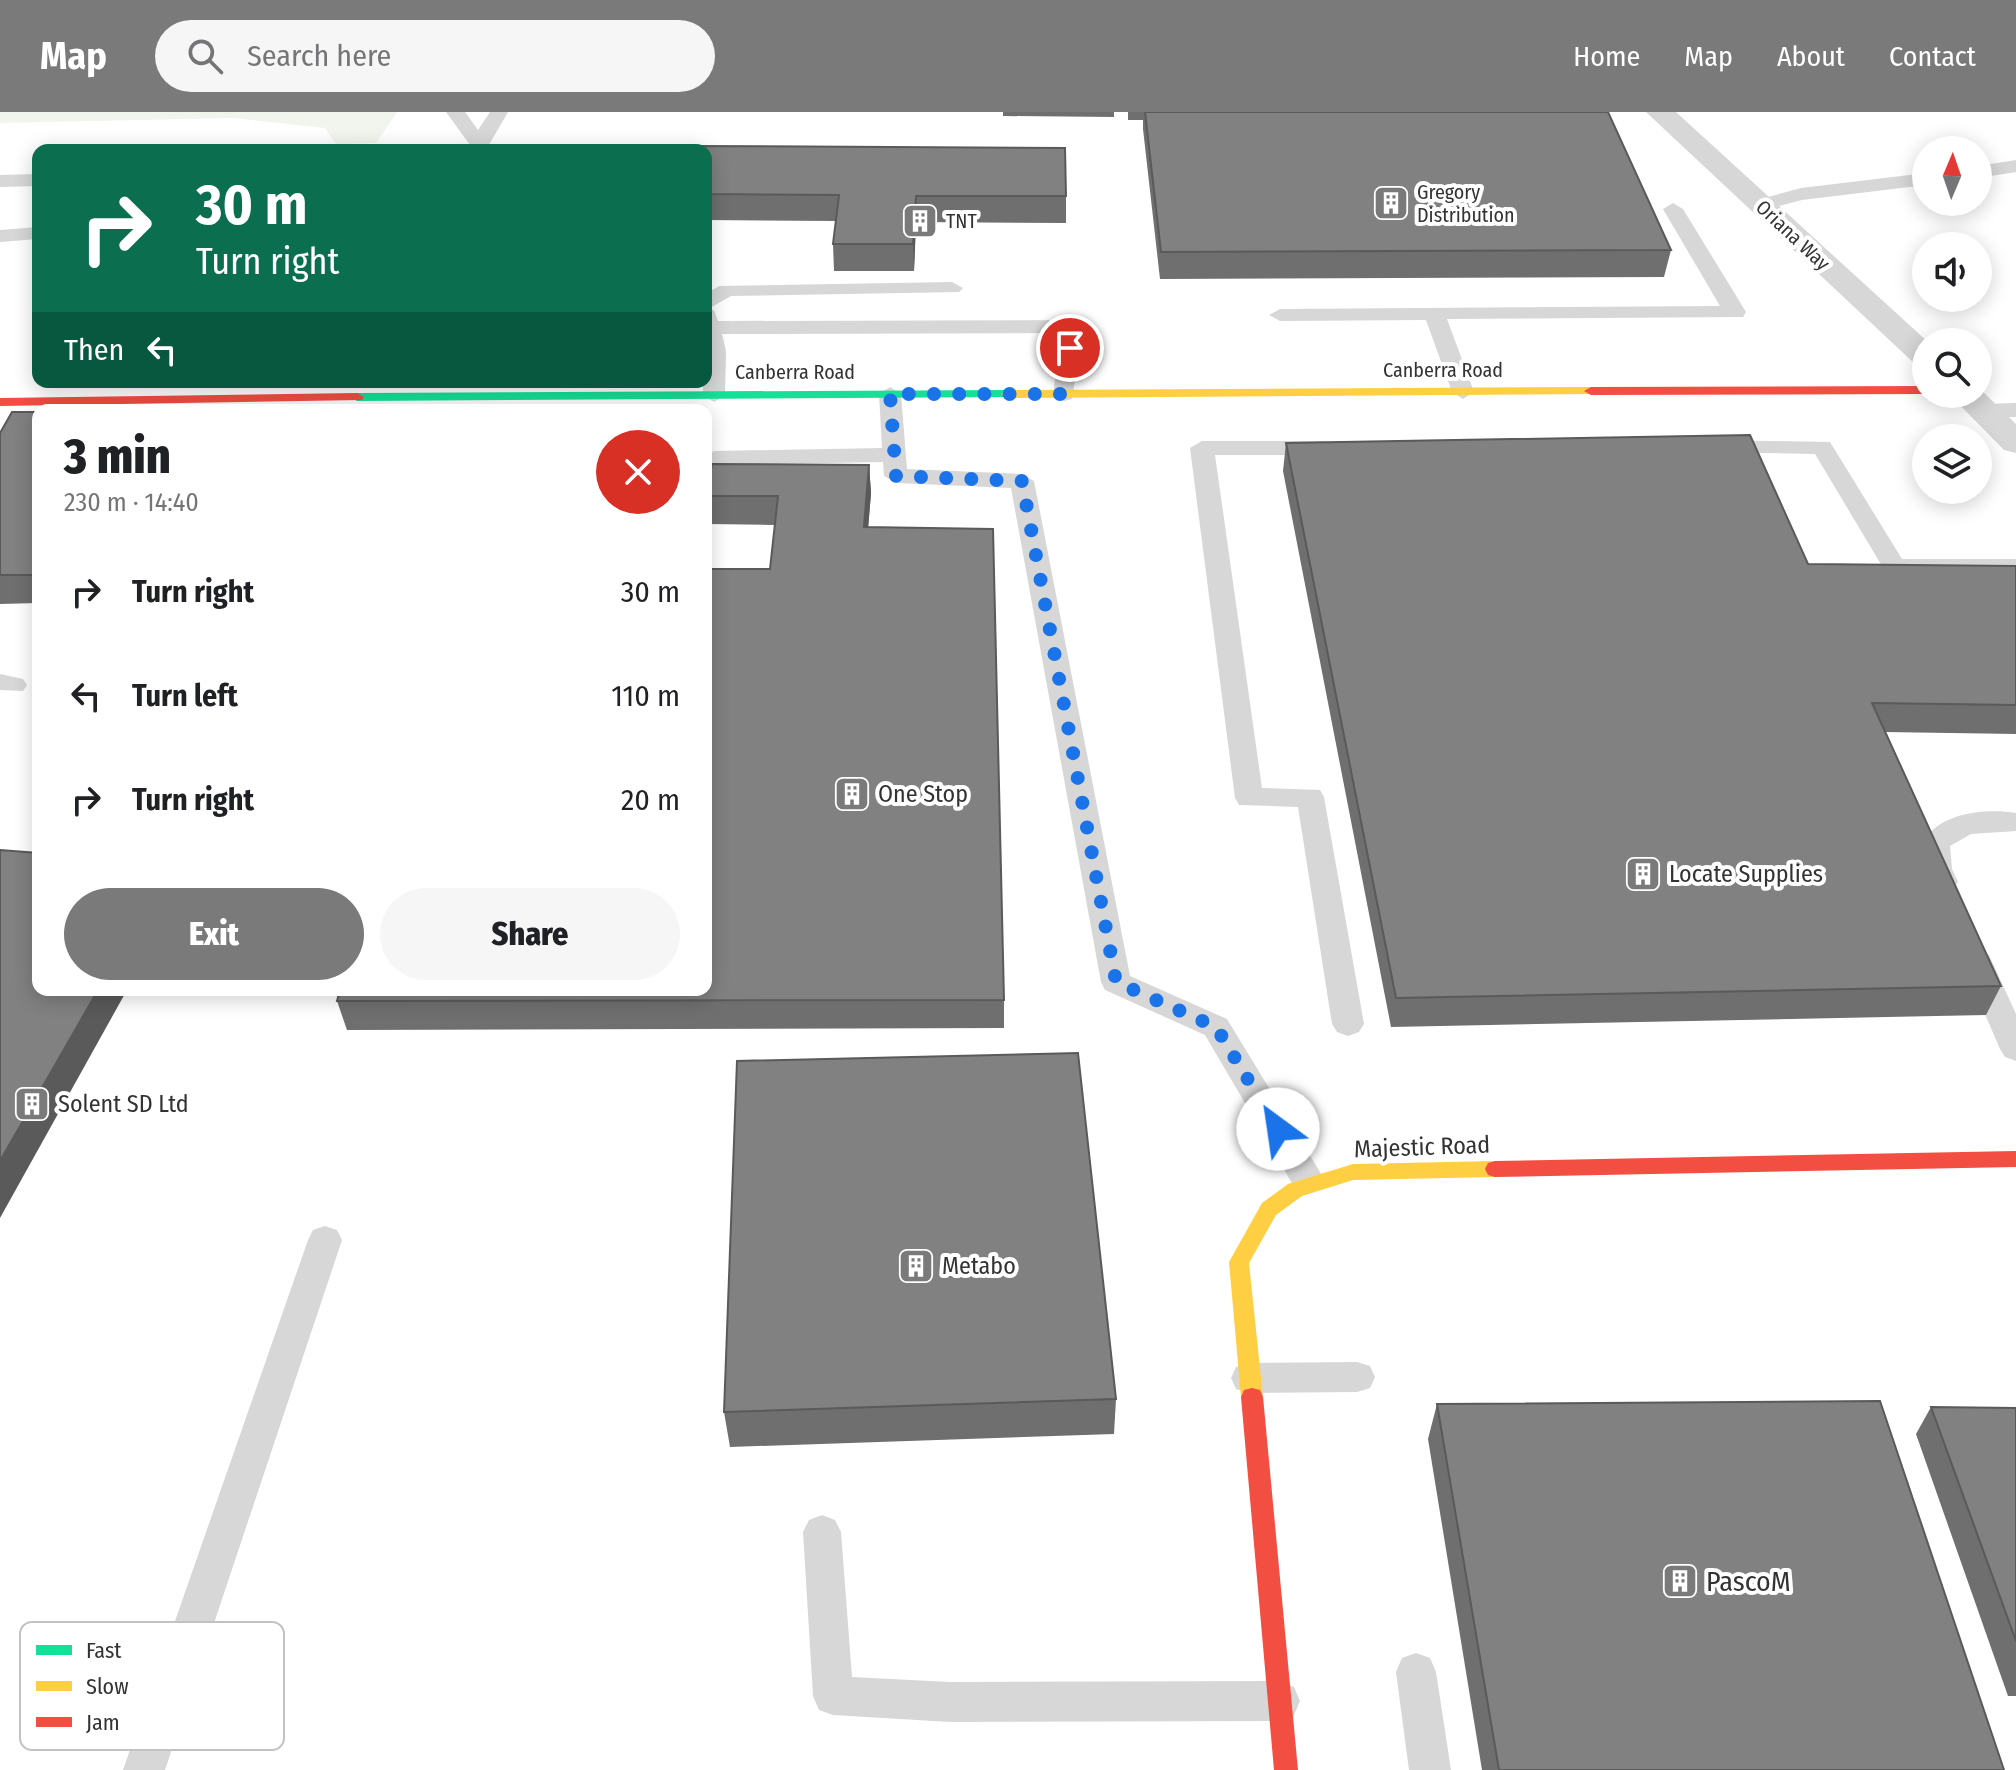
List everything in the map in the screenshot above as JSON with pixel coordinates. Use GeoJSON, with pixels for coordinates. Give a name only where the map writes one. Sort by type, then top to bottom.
{"type":"FeatureCollection","features":[{"type":"Feature","properties":{"kind":"street","name":"Oriana Way"},"geometry":{"type":"LineString","coordinates":[[1660,112],[1912,344]]}},
{"type":"Feature","properties":{"kind":"street","name":"Canberra Road"},"geometry":{"type":"LineString","coordinates":[[0,402],[403,389],[585,403],[714,395],[1912,390]]}},
{"type":"Feature","properties":{"kind":"street"},"geometry":{"type":"LineString","coordinates":[[1991,408],[2016,443]]}},
{"type":"Feature","properties":{"kind":"street","name":"Majestic Road"},"geometry":{"type":"LineString","coordinates":[[1286,1770],[1239,1262],[1254,1225],[1273,1201],[1308,1181],[1353,1172],[2016,1159]]}},
{"type":"Feature","properties":{"kind":"lane"},"geometry":{"type":"LineString","coordinates":[[455,112],[476,144]]}},
{"type":"Feature","properties":{"kind":"lane"},"geometry":{"type":"LineString","coordinates":[[478,144],[499,112]]}},
{"type":"Feature","properties":{"kind":"lane"},"geometry":{"type":"LineString","coordinates":[[1992,170],[2016,166]]}},
{"type":"Feature","properties":{"kind":"lane"},"geometry":{"type":"LineString","coordinates":[[0,181],[32,180]]}},
{"type":"Feature","properties":{"kind":"lane"},"geometry":{"type":"LineString","coordinates":[[1760,205],[1801,194],[1912,181]]}},
{"type":"Feature","properties":{"kind":"lane"},"geometry":{"type":"LineString","coordinates":[[1280,315],[1735,312],[1673,209]]}},
{"type":"Feature","properties":{"kind":"lane"},"geometry":{"type":"LineString","coordinates":[[0,236],[32,233]]}},
{"type":"Feature","properties":{"kind":"lane"},"geometry":{"type":"LineString","coordinates":[[712,299],[726,290],[952,288]]}},
{"type":"Feature","properties":{"kind":"lane"},"geometry":{"type":"LineString","coordinates":[[1434,313],[1463,392]]}},
{"type":"Feature","properties":{"kind":"lane"},"geometry":{"type":"LineString","coordinates":[[712,322],[1073,326],[1064,394]]}},
{"type":"Feature","properties":{"kind":"lane"},"geometry":{"type":"LineString","coordinates":[[712,339],[715,351],[714,395]]}},
{"type":"Feature","properties":{"kind":"lane"},"geometry":{"type":"LineString","coordinates":[[890,394],[896,476],[1022,481],[1116,982],[1216,1027],[1308,1181]]}},
{"type":"Feature","properties":{"kind":"lane"},"geometry":{"type":"LineString","coordinates":[[1695,447],[1822,447],[1894,566],[2016,566]]}},
{"type":"Feature","properties":{"kind":"lane"},"geometry":{"type":"LineString","coordinates":[[1345,448],[1202,448],[1249,798],[1310,797],[1348,1024]]}},
{"type":"Feature","properties":{"kind":"lane"},"geometry":{"type":"LineString","coordinates":[[715,458],[894,455]]}},
{"type":"Feature","properties":{"kind":"lane"},"geometry":{"type":"LineString","coordinates":[[1955,910],[1937,869],[1935,843],[1949,830],[1970,823],[2015,825]]}},
{"type":"Feature","properties":{"kind":"lane"},"geometry":{"type":"LineString","coordinates":[[1967,938],[2016,1049]]}},
{"type":"Feature","properties":{"kind":"lane"},"geometry":{"type":"LineString","coordinates":[[195,1622],[325,1240]]}},
{"type":"Feature","properties":{"kind":"lane"},"geometry":{"type":"LineString","coordinates":[[1249,1378],[1357,1377]]}},
{"type":"Feature","properties":{"kind":"lane"},"geometry":{"type":"LineString","coordinates":[[822,1532],[833,1696],[950,1702],[1280,1701]]}},
{"type":"Feature","properties":{"kind":"lane"},"geometry":{"type":"LineString","coordinates":[[1416,1672],[1430,1770]]}},
{"type":"Feature","properties":{"kind":"lane"},"geometry":{"type":"LineString","coordinates":[[144,1770],[151,1750]]}},
{"type":"Feature","properties":{"kind":"shaded area"},"geometry":{"type":"Polygon","coordinates":[[[0,112],[397,112],[376,143],[336,144],[325,128],[233,118],[0,123],[0,112]]]}},
{"type":"Feature","properties":{"kind":"building","name":"Gregory Distribution"},"geometry":{"type":"Polygon","coordinates":[[[1145,112],[1608,112],[1671,250],[1161,252],[1145,112]]]}},
{"type":"Feature","properties":{"kind":"building"},"geometry":{"type":"Polygon","coordinates":[[[712,146],[1065,148],[1066,196],[916,196],[913,244],[833,244],[839,195],[712,194],[712,146]]]}},
{"type":"Feature","properties":{"kind":"building"},"geometry":{"type":"Polygon","coordinates":[[[12,412],[32,412],[32,575],[0,575],[0,433],[12,412]]]}},
{"type":"Feature","properties":{"kind":"building","name":"Locate Supplies"},"geometry":{"type":"Polygon","coordinates":[[[1750,435],[1808,564],[2016,566],[2016,705],[1872,703],[2001,986],[1396,998],[1286,443],[1750,435]]]}},
{"type":"Feature","properties":{"kind":"building","name":"One Stop"},"geometry":{"type":"Polygon","coordinates":[[[712,464],[869,465],[864,527],[993,529],[1004,1000],[337,1001],[338,996],[712,996],[712,569],[770,569],[778,496],[712,496],[712,464]]]}},
{"type":"Feature","properties":{"kind":"building","name":"Solent SD Ltd"},"geometry":{"type":"Polygon","coordinates":[[[0,850],[32,853],[32,996],[95,996],[0,1161],[0,850]]]}},
{"type":"Feature","properties":{"kind":"building","name":"Metabo"},"geometry":{"type":"Polygon","coordinates":[[[1078,1053],[1116,1399],[724,1412],[737,1061],[1078,1053]]]}},
{"type":"Feature","properties":{"kind":"building","name":"PascoM"},"geometry":{"type":"Polygon","coordinates":[[[1880,1401],[2004,1770],[1499,1770],[1437,1404],[1880,1401]]]}},
{"type":"Feature","properties":{"kind":"building"},"geometry":{"type":"Polygon","coordinates":[[[1931,1407],[2016,1408],[2016,1641],[1931,1407]]]}},
{"type":"Feature","properties":{"kind":"traffic: fast"},"geometry":{"type":"LineString","coordinates":[[357,397],[1008,394]]}},
{"type":"Feature","properties":{"kind":"traffic: slow"},"geometry":{"type":"LineString","coordinates":[[1008,394],[1591,391]]}},
{"type":"Feature","properties":{"kind":"traffic: slow"},"geometry":{"type":"LineString","coordinates":[[1252,1397],[1239,1262],[1269,1209],[1295,1190],[1353,1172],[1495,1169]]}},
{"type":"Feature","properties":{"kind":"traffic: jam"},"geometry":{"type":"LineString","coordinates":[[1591,391],[1912,390]]}},
{"type":"Feature","properties":{"kind":"traffic: jam"},"geometry":{"type":"LineString","coordinates":[[0,402],[357,397]]}},
{"type":"Feature","properties":{"kind":"traffic: jam"},"geometry":{"type":"LineString","coordinates":[[1495,1169],[2016,1159]]}},
{"type":"Feature","properties":{"kind":"traffic: jam"},"geometry":{"type":"LineString","coordinates":[[1252,1397],[1286,1770]]}},
{"type":"Feature","properties":{"kind":"place","name":"Gregory Distribution"},"geometry":{"type":"Point","coordinates":[1391,203]}},
{"type":"Feature","properties":{"kind":"place","name":"TNT"},"geometry":{"type":"Point","coordinates":[920,221]}},
{"type":"Feature","properties":{"kind":"place","name":"One Stop"},"geometry":{"type":"Point","coordinates":[852,794]}},
{"type":"Feature","properties":{"kind":"place","name":"Locate Supplies"},"geometry":{"type":"Point","coordinates":[1643,874]}},
{"type":"Feature","properties":{"kind":"place","name":"Solent SD Ltd"},"geometry":{"type":"Point","coordinates":[32,1104]}},
{"type":"Feature","properties":{"kind":"place","name":"Metabo"},"geometry":{"type":"Point","coordinates":[916,1266]}},
{"type":"Feature","properties":{"kind":"place","name":"PascoM"},"geometry":{"type":"Point","coordinates":[1680,1581]}},
{"type":"Feature","properties":{"kind":"route"},"geometry":{"type":"LineString","coordinates":[[1070,348],[1064,394],[890,394],[896,476],[1022,481],[1116,982],[1216,1027],[1278,1129]]}}]}
